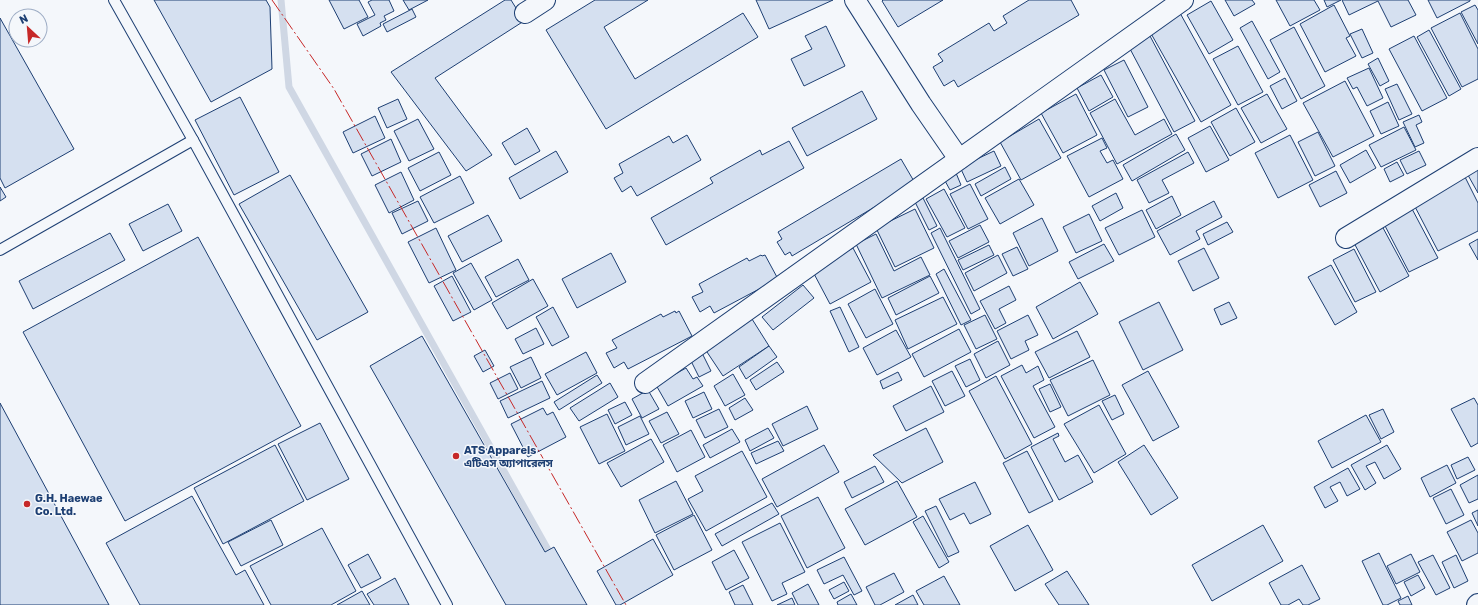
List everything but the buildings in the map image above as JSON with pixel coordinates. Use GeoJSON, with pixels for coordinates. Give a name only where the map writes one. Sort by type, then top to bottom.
{"type":"FeatureCollection","features":[{"type":"Feature","properties":{"kind":"street"},"geometry":{"type":"LineString","coordinates":[[525,13],[545,0]]}},
{"type":"Feature","properties":{"kind":"street"},"geometry":{"type":"LineString","coordinates":[[855,0],[921,104],[959,159]]}},
{"type":"Feature","properties":{"kind":"street"},"geometry":{"type":"LineString","coordinates":[[644,383],[1183,0]]}},
{"type":"Feature","properties":{"kind":"street"},"geometry":{"type":"LineString","coordinates":[[1346,238],[1478,158]]}},
{"type":"Feature","properties":{"kind":"lane"},"geometry":{"type":"LineString","coordinates":[[114,0],[193,140],[447,605]]}},
{"type":"Feature","properties":{"kind":"lane"},"geometry":{"type":"LineString","coordinates":[[0,250],[193,140]]}},
{"type":"Feature","properties":{"kind":"waterway"},"geometry":{"type":"LineString","coordinates":[[281,0],[289,87],[552,557]]}},
{"type":"Feature","properties":{"kind":"power"},"geometry":{"type":"LineString","coordinates":[[272,0],[334,89],[626,605]]}},
{"type":"Feature","properties":{"kind":"place","name":"ATS Apparels এটিএস অ্যাপারেলস"},"geometry":{"type":"Point","coordinates":[456,456]}},
{"type":"Feature","properties":{"kind":"place","name":"G.H. Haewae Co. Ltd."},"geometry":{"type":"Point","coordinates":[27,504]}}]}
